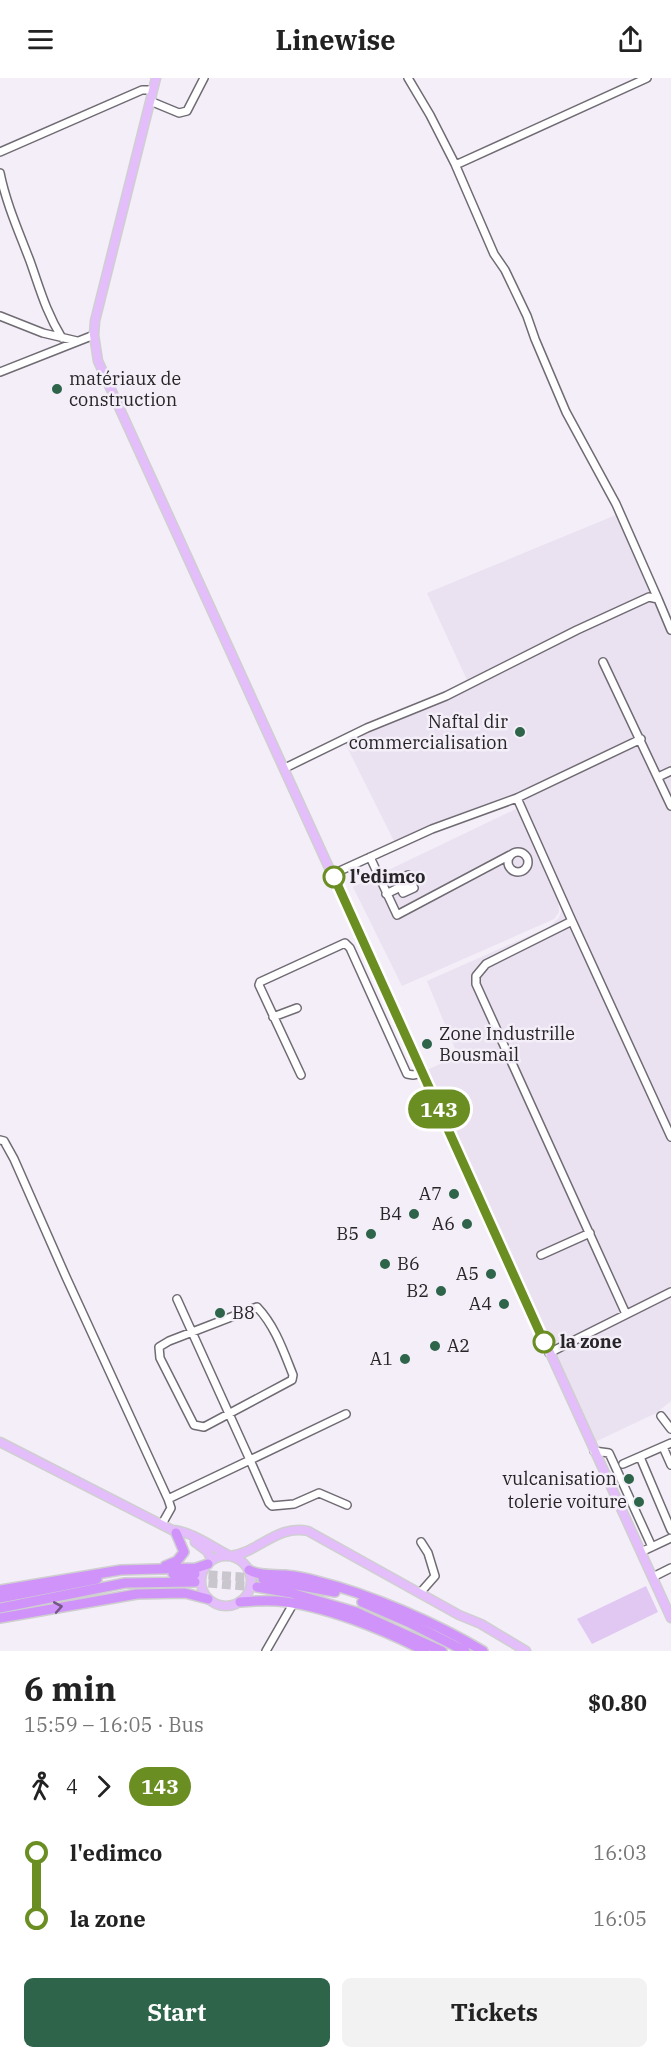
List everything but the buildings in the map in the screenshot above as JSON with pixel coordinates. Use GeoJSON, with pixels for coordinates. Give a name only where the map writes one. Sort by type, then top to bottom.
{"type":"FeatureCollection","features":[{"type":"Feature","properties":{"kind":"highway"},"geometry":{"type":"LineString","coordinates":[[156,1568],[170,1565],[182,1556],[184,1547],[175,1531]]}},
{"type":"Feature","properties":{"kind":"highway"},"geometry":{"type":"LineString","coordinates":[[0,1590],[122,1570],[196,1568],[210,1562]]}},
{"type":"Feature","properties":{"kind":"highway"},"geometry":{"type":"LineString","coordinates":[[249,1570],[256,1573],[287,1575],[319,1581],[395,1608],[483,1651]]}},
{"type":"Feature","properties":{"kind":"highway"},"geometry":{"type":"LineString","coordinates":[[0,1599],[127,1574],[195,1578],[125,1583],[0,1608]]}},
{"type":"Feature","properties":{"kind":"highway"},"geometry":{"type":"LineString","coordinates":[[442,1651],[356,1612],[257,1583],[304,1585],[336,1593],[408,1622],[465,1651]]}},
{"type":"Feature","properties":{"kind":"highway"},"geometry":{"type":"LineString","coordinates":[[0,1618],[137,1594],[185,1593],[208,1599]]}},
{"type":"Feature","properties":{"kind":"highway"},"geometry":{"type":"LineString","coordinates":[[240,1602],[278,1601],[341,1616],[404,1640],[425,1651]]}},
{"type":"Feature","properties":{"kind":"main road"},"geometry":{"type":"LineString","coordinates":[[156,78],[96,315],[94,335],[98,362],[671,1618]]}},
{"type":"Feature","properties":{"kind":"main road"},"geometry":{"type":"LineString","coordinates":[[0,1442],[175,1531],[203,1548],[210,1562]]}},
{"type":"Feature","properties":{"kind":"main road"},"geometry":{"type":"LineString","coordinates":[[277,1534],[250,1562],[250,1587],[240,1602],[227,1606],[213,1603],[208,1599],[201,1587],[201,1575],[210,1562],[248,1552],[277,1534],[296,1529],[308,1531],[459,1615],[481,1624],[526,1651]]}},
{"type":"Feature","properties":{"kind":"main road"},"geometry":{"type":"LineString","coordinates":[[175,1531],[179,1530],[241,1561],[249,1570]]}},
{"type":"Feature","properties":{"kind":"street"},"geometry":{"type":"LineString","coordinates":[[150,101],[179,113],[187,111],[204,78]]}},
{"type":"Feature","properties":{"kind":"street"},"geometry":{"type":"LineString","coordinates":[[408,78],[430,114],[455,164],[494,254],[505,270],[527,316],[566,412],[616,504],[671,630]]}},
{"type":"Feature","properties":{"kind":"street"},"geometry":{"type":"LineString","coordinates":[[455,164],[647,78]]}},
{"type":"Feature","properties":{"kind":"street"},"geometry":{"type":"LineString","coordinates":[[0,152],[142,90],[153,90]]}},
{"type":"Feature","properties":{"kind":"street"},"geometry":{"type":"LineString","coordinates":[[0,173],[4,193],[49,316],[62,338]]}},
{"type":"Feature","properties":{"kind":"street"},"geometry":{"type":"LineString","coordinates":[[0,316],[43,333],[77,341]]}},
{"type":"Feature","properties":{"kind":"street"},"geometry":{"type":"LineString","coordinates":[[0,372],[94,335]]}},
{"type":"Feature","properties":{"kind":"street"},"geometry":{"type":"LineString","coordinates":[[285,768],[367,728],[446,696],[649,597],[658,599]]}},
{"type":"Feature","properties":{"kind":"street"},"geometry":{"type":"LineString","coordinates":[[603,662],[671,806]]}},
{"type":"Feature","properties":{"kind":"street"},"geometry":{"type":"LineString","coordinates":[[333,874],[432,829],[518,798],[641,739]]}},
{"type":"Feature","properties":{"kind":"street"},"geometry":{"type":"LineString","coordinates":[[658,777],[671,771]]}},
{"type":"Feature","properties":{"kind":"street"},"geometry":{"type":"LineString","coordinates":[[518,798],[671,1137]]}},
{"type":"Feature","properties":{"kind":"street"},"geometry":{"type":"LineString","coordinates":[[370,857],[397,915],[510,855]]}},
{"type":"Feature","properties":{"kind":"street"},"geometry":{"type":"LineString","coordinates":[[386,894],[400,887],[403,893],[414,888],[411,882]]}},
{"type":"Feature","properties":{"kind":"street"},"geometry":{"type":"LineString","coordinates":[[572,921],[486,964],[476,976],[476,984],[626,1314]]}},
{"type":"Feature","properties":{"kind":"street"},"geometry":{"type":"LineString","coordinates":[[301,1075],[259,987],[260,982],[345,943],[349,946],[407,1074],[423,1072]]}},
{"type":"Feature","properties":{"kind":"street"},"geometry":{"type":"LineString","coordinates":[[273,1017],[297,1008]]}},
{"type":"Feature","properties":{"kind":"street"},"geometry":{"type":"LineString","coordinates":[[0,1140],[4,1141],[14,1159],[168,1499],[171,1508],[162,1524]]}},
{"type":"Feature","properties":{"kind":"street"},"geometry":{"type":"LineString","coordinates":[[541,1255],[590,1233]]}},
{"type":"Feature","properties":{"kind":"street"},"geometry":{"type":"LineString","coordinates":[[549,1353],[671,1292]]}},
{"type":"Feature","properties":{"kind":"street"},"geometry":{"type":"LineString","coordinates":[[177,1299],[269,1503],[278,1507],[319,1493],[347,1505]]}},
{"type":"Feature","properties":{"kind":"street"},"geometry":{"type":"LineString","coordinates":[[257,1307],[266,1316],[279,1340],[292,1380],[230,1415],[204,1427],[192,1424],[160,1358],[159,1347],[257,1307]]}},
{"type":"Feature","properties":{"kind":"street"},"geometry":{"type":"LineString","coordinates":[[168,1499],[346,1414]]}},
{"type":"Feature","properties":{"kind":"street"},"geometry":{"type":"LineString","coordinates":[[661,1416],[671,1430]]}},
{"type":"Feature","properties":{"kind":"street"},"geometry":{"type":"LineString","coordinates":[[605,1475],[671,1443]]}},
{"type":"Feature","properties":{"kind":"street"},"geometry":{"type":"LineString","coordinates":[[663,1447],[671,1465]]}},
{"type":"Feature","properties":{"kind":"street"},"geometry":{"type":"LineString","coordinates":[[594,1451],[609,1453],[620,1466],[624,1486],[652,1547]]}},
{"type":"Feature","properties":{"kind":"street"},"geometry":{"type":"LineString","coordinates":[[640,1457],[671,1530]]}},
{"type":"Feature","properties":{"kind":"street"},"geometry":{"type":"LineString","coordinates":[[613,1491],[624,1486]]}},
{"type":"Feature","properties":{"kind":"street"},"geometry":{"type":"LineString","coordinates":[[641,1552],[671,1538]]}},
{"type":"Feature","properties":{"kind":"street"},"geometry":{"type":"LineString","coordinates":[[420,1593],[435,1576],[428,1553],[421,1542]]}},
{"type":"Feature","properties":{"kind":"street"},"geometry":{"type":"LineString","coordinates":[[653,1577],[671,1568]]}},
{"type":"Feature","properties":{"kind":"street"},"geometry":{"type":"LineString","coordinates":[[266,1651],[293,1604]]}},
{"type":"Feature","properties":{"kind":"shaded area"},"geometry":{"type":"Polygon","coordinates":[[[616,515],[658,594],[671,631],[671,1401],[656,1413],[595,1442],[427,1070],[458,1056],[427,981],[549,927],[559,918],[562,909],[513,795],[397,847],[344,741],[467,680],[427,593],[616,515]]]}},
{"type":"Feature","properties":{"kind":"shaded area"},"geometry":{"type":"Polygon","coordinates":[[[518,808],[558,900],[559,912],[554,919],[402,986],[353,887],[518,808]]]}},
{"type":"Feature","properties":{"kind":"shaded area"},"geometry":{"type":"Polygon","coordinates":[[[646,1586],[658,1612],[592,1644],[577,1619],[646,1586]]]}},
{"type":"Feature","properties":{"kind":"tunnel"},"geometry":{"type":"LineString","coordinates":[[195,1574],[258,1578]]}},
{"type":"Feature","properties":{"kind":"tunnel"},"geometry":{"type":"LineString","coordinates":[[195,1582],[257,1587]]}},
{"type":"Feature","properties":{"kind":"bus line","name":"143"},"geometry":{"type":"LineString","coordinates":[[334,877],[544,1342]]}},
{"type":"Feature","properties":{"kind":"place","name":"matériaux de construction"},"geometry":{"type":"Point","coordinates":[57,389]}},
{"type":"Feature","properties":{"kind":"place","name":"Naftal dir commercialisation"},"geometry":{"type":"Point","coordinates":[520,732]}},
{"type":"Feature","properties":{"kind":"place","name":"l'edimco"},"geometry":{"type":"Point","coordinates":[334,877]}},
{"type":"Feature","properties":{"kind":"place","name":"Zone Industrille Bousmail"},"geometry":{"type":"Point","coordinates":[427,1044]}},
{"type":"Feature","properties":{"kind":"place","name":"A7"},"geometry":{"type":"Point","coordinates":[454,1194]}},
{"type":"Feature","properties":{"kind":"place","name":"B4"},"geometry":{"type":"Point","coordinates":[414,1214]}},
{"type":"Feature","properties":{"kind":"place","name":"A6"},"geometry":{"type":"Point","coordinates":[467,1224]}},
{"type":"Feature","properties":{"kind":"place","name":"B5"},"geometry":{"type":"Point","coordinates":[371,1234]}},
{"type":"Feature","properties":{"kind":"place","name":"B6"},"geometry":{"type":"Point","coordinates":[385,1264]}},
{"type":"Feature","properties":{"kind":"place","name":"A5"},"geometry":{"type":"Point","coordinates":[491,1274]}},
{"type":"Feature","properties":{"kind":"place","name":"B2"},"geometry":{"type":"Point","coordinates":[441,1291]}},
{"type":"Feature","properties":{"kind":"place","name":"A4"},"geometry":{"type":"Point","coordinates":[504,1304]}},
{"type":"Feature","properties":{"kind":"place","name":"B8"},"geometry":{"type":"Point","coordinates":[220,1313]}},
{"type":"Feature","properties":{"kind":"place","name":"la zone"},"geometry":{"type":"Point","coordinates":[544,1342]}},
{"type":"Feature","properties":{"kind":"place","name":"A2"},"geometry":{"type":"Point","coordinates":[435,1346]}},
{"type":"Feature","properties":{"kind":"place","name":"A1"},"geometry":{"type":"Point","coordinates":[405,1359]}},
{"type":"Feature","properties":{"kind":"place","name":"vulcanisation"},"geometry":{"type":"Point","coordinates":[629,1479]}},
{"type":"Feature","properties":{"kind":"place","name":"tolerie voiture"},"geometry":{"type":"Point","coordinates":[639,1502]}}]}
